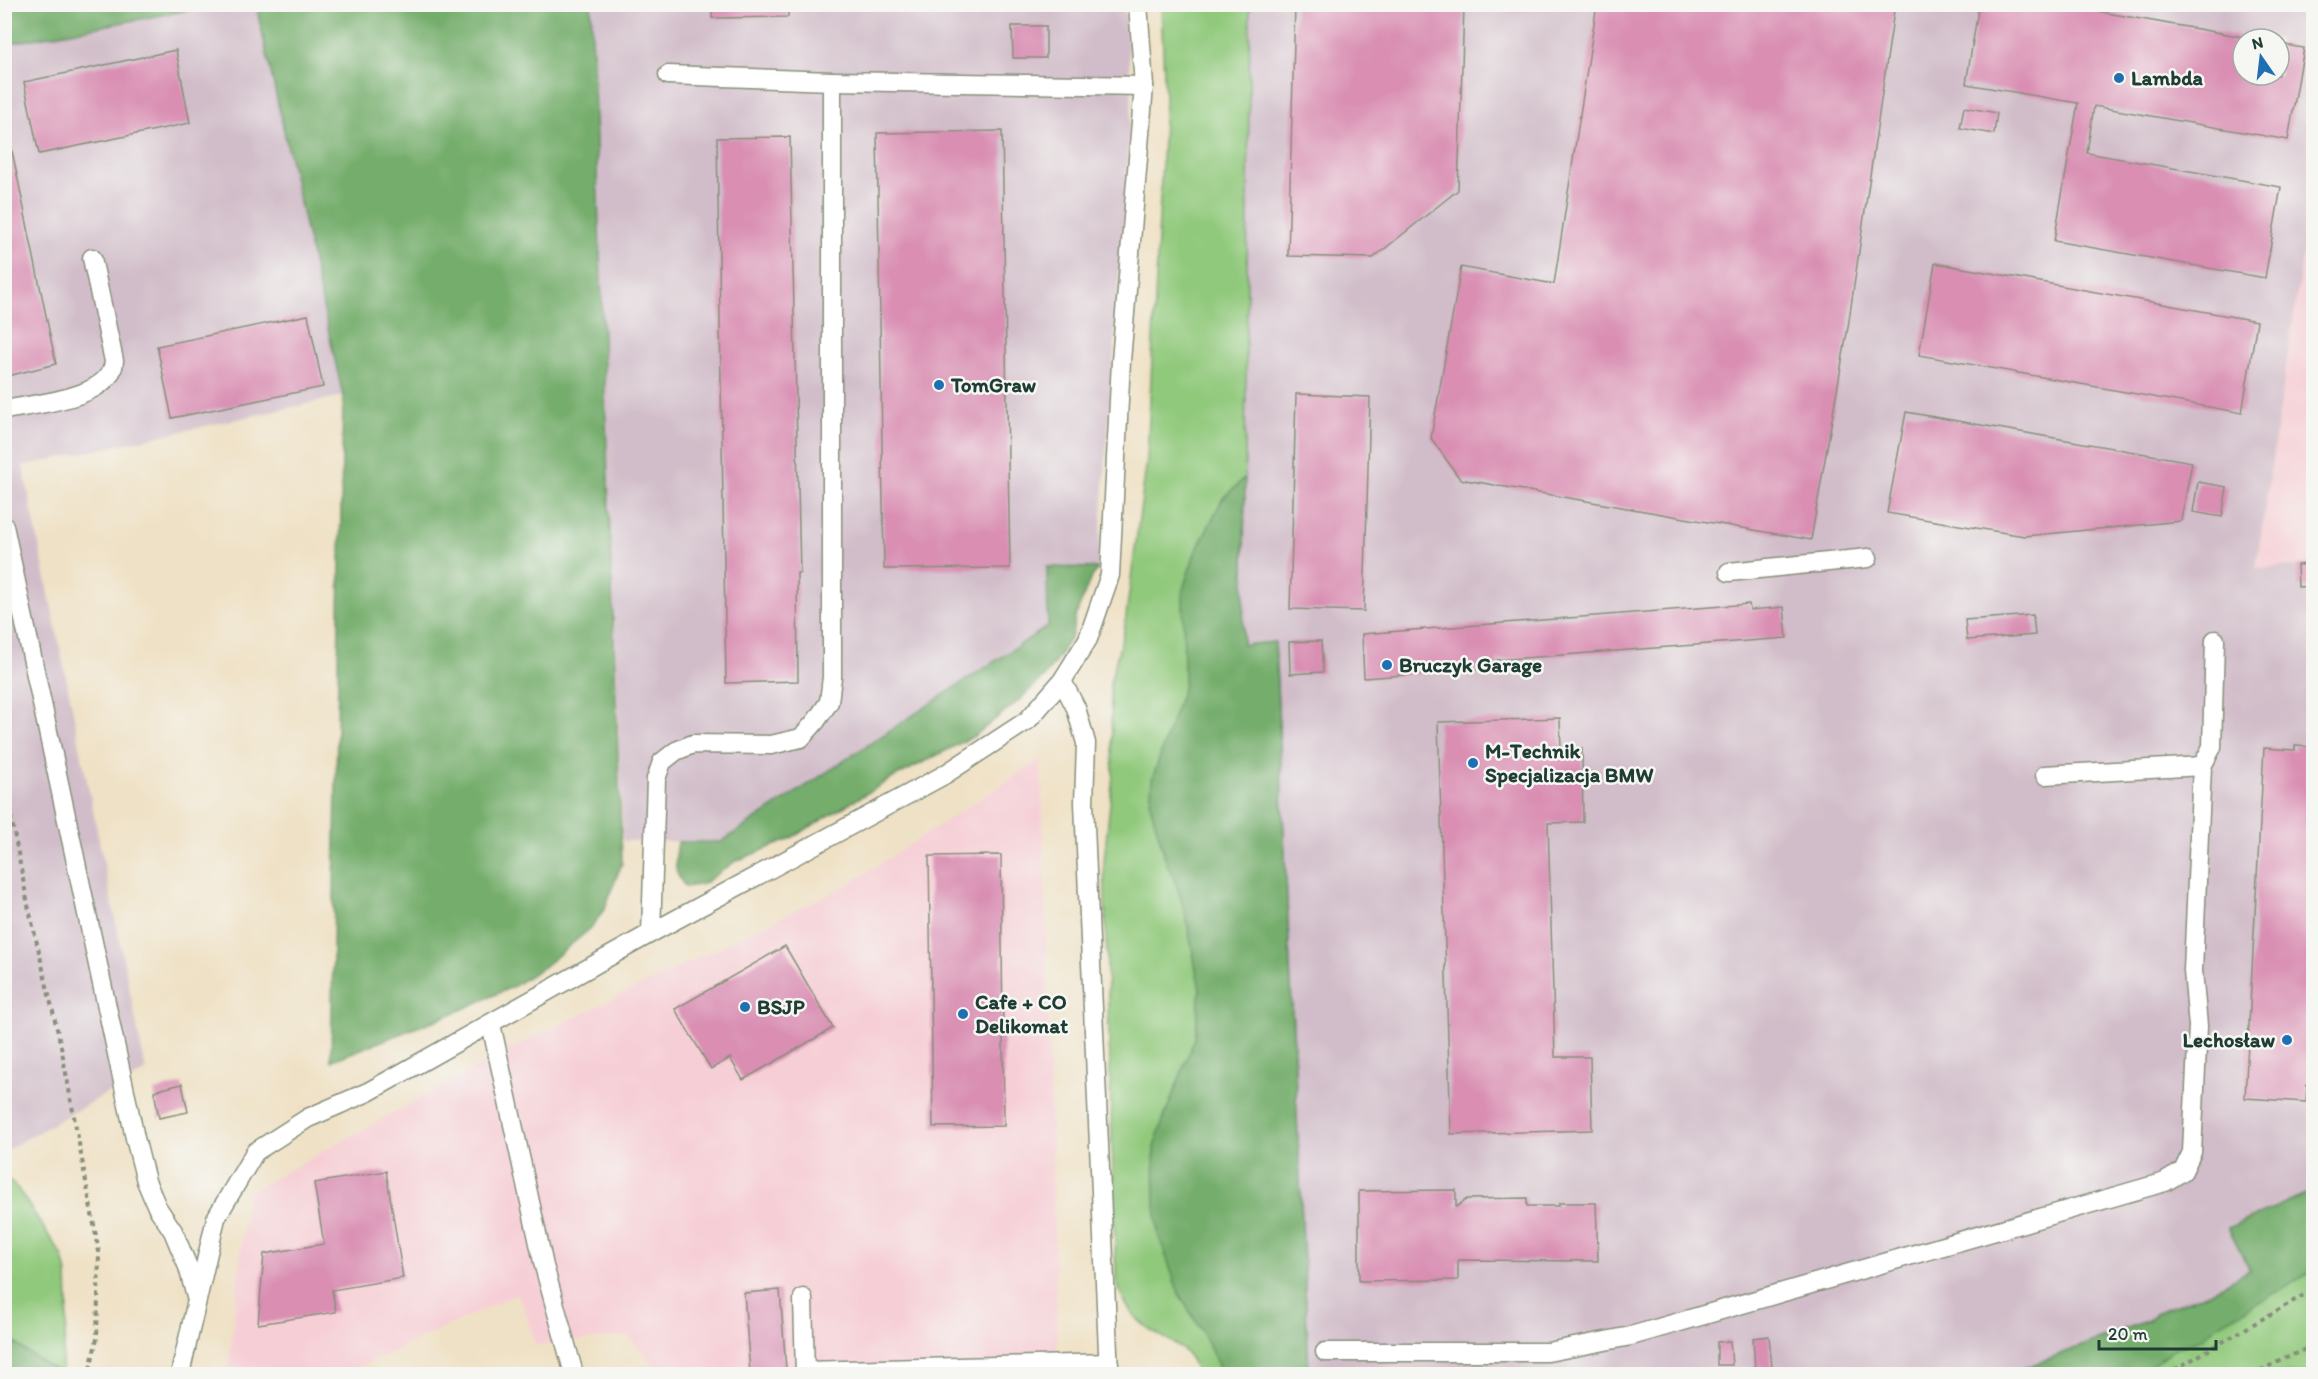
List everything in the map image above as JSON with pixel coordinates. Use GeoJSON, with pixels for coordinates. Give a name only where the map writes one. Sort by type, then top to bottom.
{"type":"FeatureCollection","features":[{"type":"Feature","properties":{"kind":"lane"},"geometry":{"type":"LineString","coordinates":[[180,1374],[216,1218],[255,1152],[308,1118],[368,1092],[651,933],[944,775],[1028,720],[1062,681],[1088,639],[1110,575],[1121,361],[1144,86],[1138,4]]}},
{"type":"Feature","properties":{"kind":"lane"},"geometry":{"type":"LineString","coordinates":[[668,75],[832,81],[1144,86]]}},
{"type":"Feature","properties":{"kind":"lane"},"geometry":{"type":"LineString","coordinates":[[651,933],[656,779],[662,762],[676,751],[693,744],[771,745],[801,738],[829,702],[832,677],[832,81]]}},
{"type":"Feature","properties":{"kind":"lane"},"geometry":{"type":"LineString","coordinates":[[4,410],[83,393],[96,388],[113,370],[114,361],[92,258]]}},
{"type":"Feature","properties":{"kind":"lane"},"geometry":{"type":"LineString","coordinates":[[4,526],[135,1138],[147,1181],[157,1207],[173,1231],[188,1267],[197,1302]]}},
{"type":"Feature","properties":{"kind":"lane"},"geometry":{"type":"LineString","coordinates":[[1729,572],[1868,558]]}},
{"type":"Feature","properties":{"kind":"lane"},"geometry":{"type":"LineString","coordinates":[[1325,1352],[1548,1352],[1631,1336],[2165,1182],[2183,1171],[2192,1152],[2198,1026],[2193,971],[2202,766],[2212,747],[2215,640]]}},
{"type":"Feature","properties":{"kind":"lane"},"geometry":{"type":"LineString","coordinates":[[803,1298],[805,1373],[1109,1369],[1084,803],[1086,743],[1076,708],[1062,681]]}},
{"type":"Feature","properties":{"kind":"lane"},"geometry":{"type":"LineString","coordinates":[[2045,775],[2202,766]]}},
{"type":"Feature","properties":{"kind":"lane"},"geometry":{"type":"LineString","coordinates":[[491,1024],[544,1266],[574,1374]]}},
{"type":"Feature","properties":{"kind":"path"},"geometry":{"type":"LineString","coordinates":[[4,780],[28,905],[61,1046],[99,1252],[97,1338],[89,1374]]}},
{"type":"Feature","properties":{"kind":"path"},"geometry":{"type":"LineString","coordinates":[[2167,1374],[2313,1289]]}},
{"type":"Feature","properties":{"kind":"path"},"geometry":{"type":"LineString","coordinates":[[2252,1374],[2313,1345]]}},
{"type":"Feature","properties":{"kind":"shaded area"},"geometry":{"type":"Polygon","coordinates":[[[217,5],[256,5],[343,396],[23,466],[146,1071],[5,1151],[4,44],[217,5]]]}},
{"type":"Feature","properties":{"kind":"shaded area"},"geometry":{"type":"Polygon","coordinates":[[[591,5],[1125,5],[1132,100],[1098,568],[1047,567],[1048,626],[721,842],[623,841],[591,5]]]}},
{"type":"Feature","properties":{"kind":"shaded area"},"geometry":{"type":"Polygon","coordinates":[[[1250,5],[2313,5],[2313,186],[2256,568],[2313,565],[2313,1191],[2228,1228],[2250,1270],[2211,1292],[2155,1313],[2149,1320],[2009,1374],[1309,1374],[1275,643],[1243,645],[1250,5]]]}},
{"type":"Feature","properties":{"kind":"shaded area"},"geometry":{"type":"Polygon","coordinates":[[[2313,186],[2313,565],[2256,569],[2313,186]]]}},
{"type":"Feature","properties":{"kind":"shaded area"},"geometry":{"type":"Polygon","coordinates":[[[1041,759],[1058,1374],[662,1374],[628,1336],[535,1345],[526,1313],[517,1294],[344,1374],[228,1374],[247,1193],[506,1051],[848,885],[1041,759]]]}},
{"type":"Feature","properties":{"kind":"green space"},"geometry":{"type":"Polygon","coordinates":[[[5,4],[217,4],[217,5],[5,44],[5,4]]]}},
{"type":"Feature","properties":{"kind":"green space"},"geometry":{"type":"Polygon","coordinates":[[[256,5],[591,5],[622,863],[605,908],[591,928],[545,966],[514,986],[461,1010],[331,1061],[343,396],[256,5]]]}},
{"type":"Feature","properties":{"kind":"green space"},"geometry":{"type":"Polygon","coordinates":[[[1161,5],[1250,5],[1243,645],[1275,642],[1309,1374],[1196,1374],[1193,1364],[1184,1351],[1148,1328],[1132,1312],[1124,1300],[1116,1279],[1104,861],[1113,775],[1110,683],[1124,631],[1147,459],[1165,99],[1161,5]]]}},
{"type":"Feature","properties":{"kind":"green space"},"geometry":{"type":"Polygon","coordinates":[[[1245,478],[1243,645],[1275,642],[1309,1374],[1222,1374],[1203,1333],[1179,1294],[1158,1233],[1155,1207],[1154,1147],[1195,1038],[1200,990],[1185,912],[1167,864],[1150,804],[1152,780],[1184,685],[1183,589],[1195,553],[1223,498],[1245,478]]]}},
{"type":"Feature","properties":{"kind":"green space"},"geometry":{"type":"Polygon","coordinates":[[[1047,567],[1098,568],[1089,582],[1075,618],[1072,635],[1044,677],[1016,703],[974,736],[889,780],[788,840],[736,861],[703,884],[686,887],[677,871],[678,842],[721,842],[1048,626],[1047,567]]]}},
{"type":"Feature","properties":{"kind":"green space"},"geometry":{"type":"Polygon","coordinates":[[[5,1176],[18,1189],[63,1257],[67,1273],[68,1307],[61,1374],[21,1348],[8,1335],[5,1328],[5,1176]]]}},
{"type":"Feature","properties":{"kind":"green space"},"geometry":{"type":"Polygon","coordinates":[[[2313,1191],[2313,1374],[2009,1374],[2149,1320],[2155,1313],[2211,1292],[2250,1270],[2228,1228],[2313,1191]]]}},
{"type":"Feature","properties":{"kind":"green space"},"geometry":{"type":"Polygon","coordinates":[[[2313,1191],[2313,1271],[2221,1323],[2204,1337],[2175,1349],[2139,1374],[2009,1374],[2149,1320],[2155,1313],[2211,1292],[2250,1270],[2228,1228],[2313,1191]]]}},
{"type":"Feature","properties":{"kind":"green space"},"geometry":{"type":"Polygon","coordinates":[[[4,1328],[21,1348],[61,1374],[5,1374],[4,1328]]]}},
{"type":"Feature","properties":{"kind":"building"},"geometry":{"type":"Polygon","coordinates":[[[712,4],[788,4],[788,17],[712,18],[712,4]]]}},
{"type":"Feature","properties":{"kind":"building"},"geometry":{"type":"Polygon","coordinates":[[[1597,4],[1895,4],[1848,327],[1811,540],[1460,479],[1431,438],[1461,267],[1554,284],[1597,4]]]}},
{"type":"Feature","properties":{"kind":"building"},"geometry":{"type":"Polygon","coordinates":[[[1979,4],[2056,4],[2231,35],[2231,87],[2291,87],[2291,46],[2304,48],[2288,140],[2094,106],[2087,153],[2281,187],[2265,278],[2054,241],[2078,103],[1966,84],[1979,4]]]}},
{"type":"Feature","properties":{"kind":"building"},"geometry":{"type":"Polygon","coordinates":[[[1295,5],[1464,5],[1458,190],[1373,258],[1288,256],[1295,5]]]}},
{"type":"Feature","properties":{"kind":"building"},"geometry":{"type":"Polygon","coordinates":[[[1012,26],[1046,26],[1046,58],[1013,58],[1012,26]]]}},
{"type":"Feature","properties":{"kind":"building"},"geometry":{"type":"Polygon","coordinates":[[[176,50],[190,123],[39,154],[24,82],[176,50]]]}},
{"type":"Feature","properties":{"kind":"building"},"geometry":{"type":"Polygon","coordinates":[[[1964,107],[1997,113],[1994,134],[1960,128],[1964,107]]]}},
{"type":"Feature","properties":{"kind":"building"},"geometry":{"type":"Polygon","coordinates":[[[4,112],[56,364],[4,377],[4,112]]]}},
{"type":"Feature","properties":{"kind":"building"},"geometry":{"type":"Polygon","coordinates":[[[1002,131],[1010,568],[884,569],[877,133],[1002,131]]]}},
{"type":"Feature","properties":{"kind":"building"},"geometry":{"type":"Polygon","coordinates":[[[790,137],[800,573],[797,573],[798,681],[726,683],[717,138],[790,137]]]}},
{"type":"Feature","properties":{"kind":"building"},"geometry":{"type":"Polygon","coordinates":[[[1935,263],[2257,321],[2242,413],[1919,355],[1935,263]]]}},
{"type":"Feature","properties":{"kind":"building"},"geometry":{"type":"Polygon","coordinates":[[[308,315],[323,387],[172,418],[157,346],[308,315]]]}},
{"type":"Feature","properties":{"kind":"building"},"geometry":{"type":"Polygon","coordinates":[[[1296,394],[1370,397],[1364,611],[1290,609],[1296,394]]]}},
{"type":"Feature","properties":{"kind":"building"},"geometry":{"type":"Polygon","coordinates":[[[1906,412],[2192,462],[2181,521],[2024,536],[1887,513],[1906,412]]]}},
{"type":"Feature","properties":{"kind":"building"},"geometry":{"type":"Polygon","coordinates":[[[2198,482],[2227,487],[2222,517],[2193,512],[2198,482]]]}},
{"type":"Feature","properties":{"kind":"building"},"geometry":{"type":"Polygon","coordinates":[[[2314,564],[2314,586],[2298,587],[2297,565],[2314,564]]]}},
{"type":"Feature","properties":{"kind":"building"},"geometry":{"type":"Polygon","coordinates":[[[1749,604],[1750,610],[1784,607],[1787,638],[1497,660],[1498,668],[1364,678],[1362,634],[1749,604]]]}},
{"type":"Feature","properties":{"kind":"building"},"geometry":{"type":"Polygon","coordinates":[[[2033,615],[2035,635],[1967,640],[1965,620],[2033,615]]]}},
{"type":"Feature","properties":{"kind":"building"},"geometry":{"type":"Polygon","coordinates":[[[1321,641],[1323,672],[1290,674],[1289,642],[1321,641]]]}},
{"type":"Feature","properties":{"kind":"building"},"geometry":{"type":"Polygon","coordinates":[[[1560,718],[1561,749],[1582,748],[1583,822],[1548,823],[1555,1057],[1590,1057],[1592,1130],[1451,1134],[1438,722],[1560,718]]]}},
{"type":"Feature","properties":{"kind":"building"},"geometry":{"type":"Polygon","coordinates":[[[2295,746],[2314,747],[2314,1086],[2307,1085],[2306,1102],[2245,1098],[2264,748],[2295,750],[2295,746]]]}},
{"type":"Feature","properties":{"kind":"building"},"geometry":{"type":"Polygon","coordinates":[[[1001,855],[1004,1126],[933,1127],[929,856],[1001,855]]]}},
{"type":"Feature","properties":{"kind":"building"},"geometry":{"type":"Polygon","coordinates":[[[785,946],[833,1028],[743,1080],[730,1058],[711,1069],[675,1009],[785,946]]]}},
{"type":"Feature","properties":{"kind":"building"},"geometry":{"type":"Polygon","coordinates":[[[182,1084],[188,1112],[159,1118],[154,1091],[182,1084]]]}},
{"type":"Feature","properties":{"kind":"building"},"geometry":{"type":"Polygon","coordinates":[[[386,1171],[403,1278],[332,1290],[336,1312],[258,1324],[264,1254],[324,1244],[314,1183],[386,1171]]]}},
{"type":"Feature","properties":{"kind":"building"},"geometry":{"type":"Polygon","coordinates":[[[1456,1190],[1456,1207],[1467,1199],[1527,1198],[1527,1206],[1596,1203],[1598,1261],[1458,1260],[1458,1280],[1359,1281],[1359,1191],[1456,1190]]]}},
{"type":"Feature","properties":{"kind":"building"},"geometry":{"type":"Polygon","coordinates":[[[780,1290],[786,1369],[750,1373],[744,1293],[780,1290]]]}},
{"type":"Feature","properties":{"kind":"building"},"geometry":{"type":"Polygon","coordinates":[[[1769,1336],[1772,1367],[1755,1368],[1753,1338],[1769,1336]]]}},
{"type":"Feature","properties":{"kind":"building"},"geometry":{"type":"Polygon","coordinates":[[[1730,1341],[1732,1365],[1717,1365],[1717,1342],[1730,1341]]]}},
{"type":"Feature","properties":{"kind":"place","name":"Lambda"},"geometry":{"type":"Point","coordinates":[2119,78]}},
{"type":"Feature","properties":{"kind":"place","name":"TomGraw"},"geometry":{"type":"Point","coordinates":[939,385]}},
{"type":"Feature","properties":{"kind":"place","name":"Bruczyk Garage"},"geometry":{"type":"Point","coordinates":[1387,665]}},
{"type":"Feature","properties":{"kind":"place","name":"M-Technik Specjalizacja BMW"},"geometry":{"type":"Point","coordinates":[1473,763]}},
{"type":"Feature","properties":{"kind":"place","name":"BSJP"},"geometry":{"type":"Point","coordinates":[745,1007]}},
{"type":"Feature","properties":{"kind":"place","name":"Cafe + CO Delikomat"},"geometry":{"type":"Point","coordinates":[963,1014]}},
{"type":"Feature","properties":{"kind":"place","name":"Lechosław"},"geometry":{"type":"Point","coordinates":[2287,1040]}}]}
